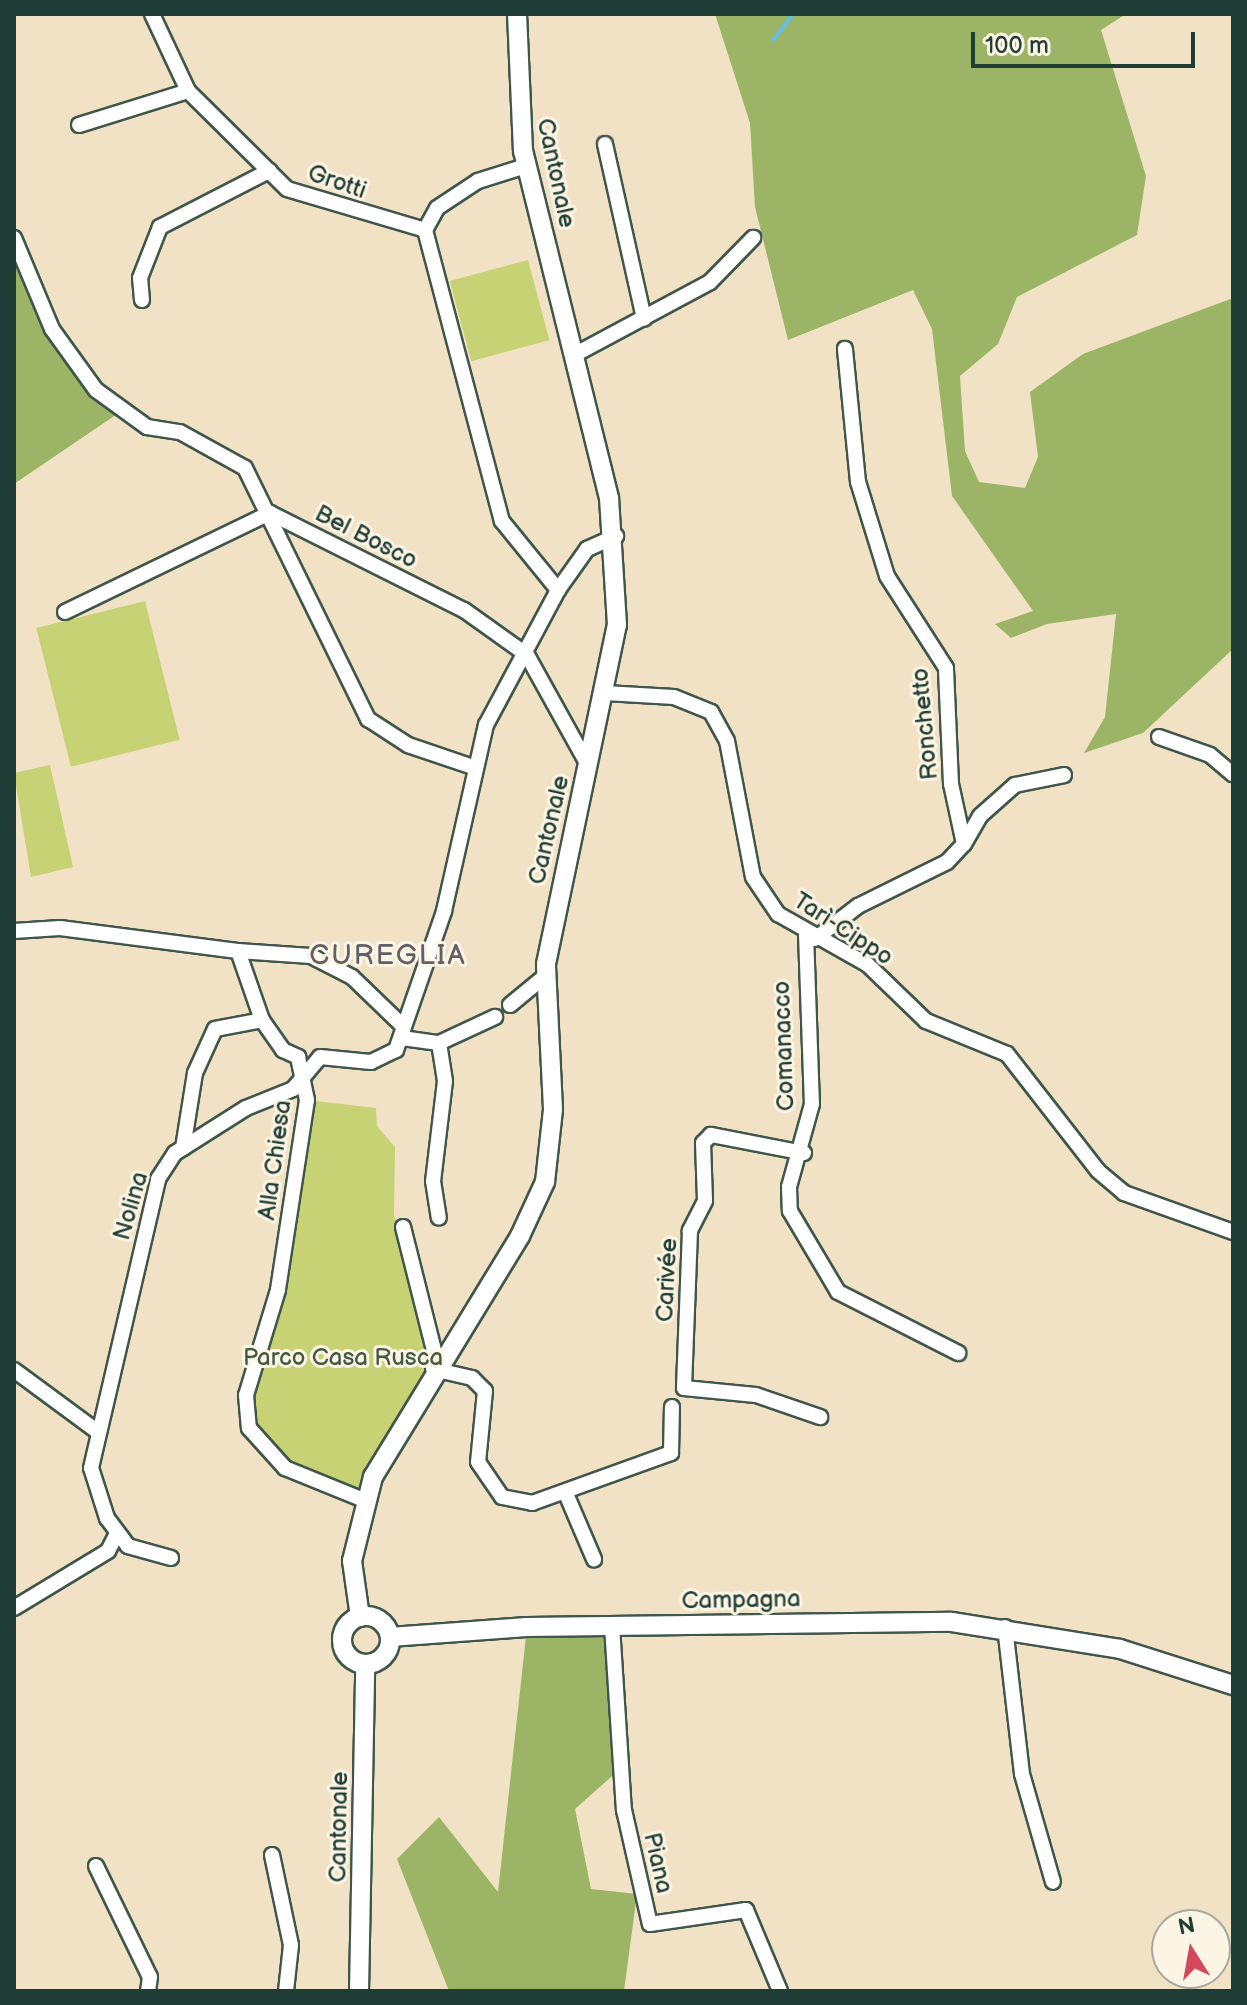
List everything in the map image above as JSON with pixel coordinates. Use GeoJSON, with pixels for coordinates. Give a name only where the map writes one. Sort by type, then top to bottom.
{"type":"FeatureCollection","features":[{"type":"Feature","properties":{"kind":"street","name":"Cantonale"},"geometry":{"type":"LineString","coordinates":[[360,1617],[352,1561],[364,1500],[435,1366],[520,1236],[545,1182],[553,1109],[545,976],[617,625],[616,536],[526,166],[517,14]]}},
{"type":"Feature","properties":{"kind":"street","name":"Grotti"},"geometry":{"type":"LineString","coordinates":[[155,15],[188,91],[242,137],[287,189],[425,230]]}},
{"type":"Feature","properties":{"kind":"street"},"geometry":{"type":"LineString","coordinates":[[79,125],[188,91]]}},
{"type":"Feature","properties":{"kind":"street"},"geometry":{"type":"LineString","coordinates":[[605,144],[644,319]]}},
{"type":"Feature","properties":{"kind":"street"},"geometry":{"type":"LineString","coordinates":[[526,166],[478,181],[437,208],[425,230],[502,521],[558,590]]}},
{"type":"Feature","properties":{"kind":"street"},"geometry":{"type":"LineString","coordinates":[[142,300],[140,278],[160,227],[269,171]]}},
{"type":"Feature","properties":{"kind":"street"},"geometry":{"type":"LineString","coordinates":[[14,238],[52,329],[96,390],[147,427],[227,454],[245,468],[270,513],[368,719],[408,745],[473,767]]}},
{"type":"Feature","properties":{"kind":"street"},"geometry":{"type":"LineString","coordinates":[[574,355],[710,282],[753,238]]}},
{"type":"Feature","properties":{"kind":"street","name":"Ronchetto"},"geometry":{"type":"LineString","coordinates":[[845,349],[858,482],[887,576],[946,668],[951,784],[964,844]]}},
{"type":"Feature","properties":{"kind":"street"},"geometry":{"type":"LineString","coordinates":[[65,612],[270,513]]}},
{"type":"Feature","properties":{"kind":"street","name":"Bel Bosco"},"geometry":{"type":"LineString","coordinates":[[270,513],[464,610],[527,655],[588,765]]}},
{"type":"Feature","properties":{"kind":"street"},"geometry":{"type":"LineString","coordinates":[[403,1033],[444,911],[473,767],[486,725],[527,655],[558,590],[587,549],[616,536]]}},
{"type":"Feature","properties":{"kind":"street","name":"Tarì-Cippo"},"geometry":{"type":"LineString","coordinates":[[605,693],[674,697],[711,712],[727,741],[753,877],[763,899],[810,936],[868,965],[926,1021],[1007,1054],[1098,1171],[1124,1193],[1233,1232]]}},
{"type":"Feature","properties":{"kind":"street"},"geometry":{"type":"LineString","coordinates":[[1159,737],[1210,755],[1233,774]]}},
{"type":"Feature","properties":{"kind":"street"},"geometry":{"type":"LineString","coordinates":[[810,936],[858,906],[947,862],[964,844],[980,816],[1015,785],[1064,775]]}},
{"type":"Feature","properties":{"kind":"street"},"geometry":{"type":"LineString","coordinates":[[14,931],[60,928],[238,951],[311,956],[352,977],[403,1033],[439,1043],[495,1017]]}},
{"type":"Feature","properties":{"kind":"street","name":"Comanacco"},"geometry":{"type":"LineString","coordinates":[[810,936],[812,1104],[804,1153],[788,1204],[830,1284],[958,1353]]}},
{"type":"Feature","properties":{"kind":"street","name":"Alla Chiesa"},"geometry":{"type":"LineString","coordinates":[[238,951],[262,1020],[283,1050],[298,1057],[304,1077],[304,1138],[278,1290],[246,1414],[256,1441],[285,1468],[364,1500]]}},
{"type":"Feature","properties":{"kind":"street"},"geometry":{"type":"LineString","coordinates":[[510,1005],[545,976]]}},
{"type":"Feature","properties":{"kind":"street"},"geometry":{"type":"LineString","coordinates":[[183,1148],[195,1073],[215,1029],[262,1020]]}},
{"type":"Feature","properties":{"kind":"street","name":"Nolina"},"geometry":{"type":"LineString","coordinates":[[117,1533],[91,1468],[158,1179],[183,1148],[304,1077],[320,1057],[388,1059],[403,1033]]}},
{"type":"Feature","properties":{"kind":"street"},"geometry":{"type":"LineString","coordinates":[[439,1043],[445,1081],[433,1181],[439,1218]]}},
{"type":"Feature","properties":{"kind":"street","name":"Carivée"},"geometry":{"type":"LineString","coordinates":[[804,1153],[711,1135],[703,1143],[705,1201],[690,1231],[684,1388],[756,1395],[820,1417]]}},
{"type":"Feature","properties":{"kind":"street"},"geometry":{"type":"LineString","coordinates":[[403,1227],[435,1366],[472,1378],[485,1391],[478,1462],[502,1497],[532,1503],[567,1496],[601,1474],[671,1453],[672,1407]]}},
{"type":"Feature","properties":{"kind":"street"},"geometry":{"type":"LineString","coordinates":[[14,1370],[98,1432]]}},
{"type":"Feature","properties":{"kind":"street"},"geometry":{"type":"LineString","coordinates":[[567,1496],[594,1559]]}},
{"type":"Feature","properties":{"kind":"street"},"geometry":{"type":"LineString","coordinates":[[14,1608],[108,1551],[117,1533],[128,1546],[171,1558]]}},
{"type":"Feature","properties":{"kind":"street"},"geometry":{"type":"LineString","coordinates":[[360,1617],[379,1620],[390,1637],[387,1653],[365,1664],[343,1647],[348,1625],[360,1617]]}},
{"type":"Feature","properties":{"kind":"street","name":"Campagna"},"geometry":{"type":"LineString","coordinates":[[390,1637],[612,1626],[1005,1627],[1092,1644],[1233,1685]]}},
{"type":"Feature","properties":{"kind":"street","name":"Piana"},"geometry":{"type":"LineString","coordinates":[[612,1626],[624,1810],[650,1924],[746,1910],[780,1991]]}},
{"type":"Feature","properties":{"kind":"street"},"geometry":{"type":"LineString","coordinates":[[1005,1627],[1022,1774],[1053,1882]]}},
{"type":"Feature","properties":{"kind":"street","name":"Cantonale"},"geometry":{"type":"LineString","coordinates":[[359,1991],[365,1664]]}},
{"type":"Feature","properties":{"kind":"street"},"geometry":{"type":"LineString","coordinates":[[272,1855],[291,1945],[286,1991]]}},
{"type":"Feature","properties":{"kind":"street"},"geometry":{"type":"LineString","coordinates":[[96,1866],[150,1977],[148,1991]]}},
{"type":"Feature","properties":{"kind":"green space"},"geometry":{"type":"Polygon","coordinates":[[[715,14],[1126,14],[1101,30],[1146,176],[1137,235],[1017,297],[998,344],[960,376],[965,451],[979,482],[1025,488],[1038,457],[1030,392],[1083,354],[1233,298],[1233,649],[1143,733],[1084,753],[1105,717],[1116,614],[1047,624],[1011,638],[995,624],[1033,611],[952,496],[932,329],[913,290],[788,340],[755,207],[750,123],[715,14]]]}},
{"type":"Feature","properties":{"kind":"green space"},"geometry":{"type":"Polygon","coordinates":[[[14,238],[52,329],[123,410],[14,484],[14,238]]]}},
{"type":"Feature","properties":{"kind":"green space"},"geometry":{"type":"Polygon","coordinates":[[[528,260],[549,340],[471,361],[450,281],[528,260]]]}},
{"type":"Feature","properties":{"kind":"green space"},"geometry":{"type":"Polygon","coordinates":[[[145,601],[180,740],[71,767],[36,628],[145,601]]]}},
{"type":"Feature","properties":{"kind":"green space"},"geometry":{"type":"Polygon","coordinates":[[[50,765],[73,867],[31,877],[14,773],[50,765]]]}},
{"type":"Feature","properties":{"kind":"green space","name":"Parco Casa Rusca"},"geometry":{"type":"Polygon","coordinates":[[[307,1100],[376,1108],[377,1126],[395,1147],[394,1215],[437,1362],[364,1500],[285,1468],[246,1414],[278,1290],[307,1100]]]}},
{"type":"Feature","properties":{"kind":"green space"},"geometry":{"type":"Polygon","coordinates":[[[612,1626],[620,1769],[575,1809],[591,1889],[637,1894],[624,1991],[449,1991],[397,1859],[439,1817],[498,1892],[527,1627],[612,1626]]]}},
{"type":"Feature","properties":{"kind":"waterway"},"geometry":{"type":"LineString","coordinates":[[773,40],[793,14]]}},
{"type":"Feature","properties":{"kind":"district","name":"CUREGLIA"},"geometry":{"type":"Point","coordinates":[388,956]}}]}
